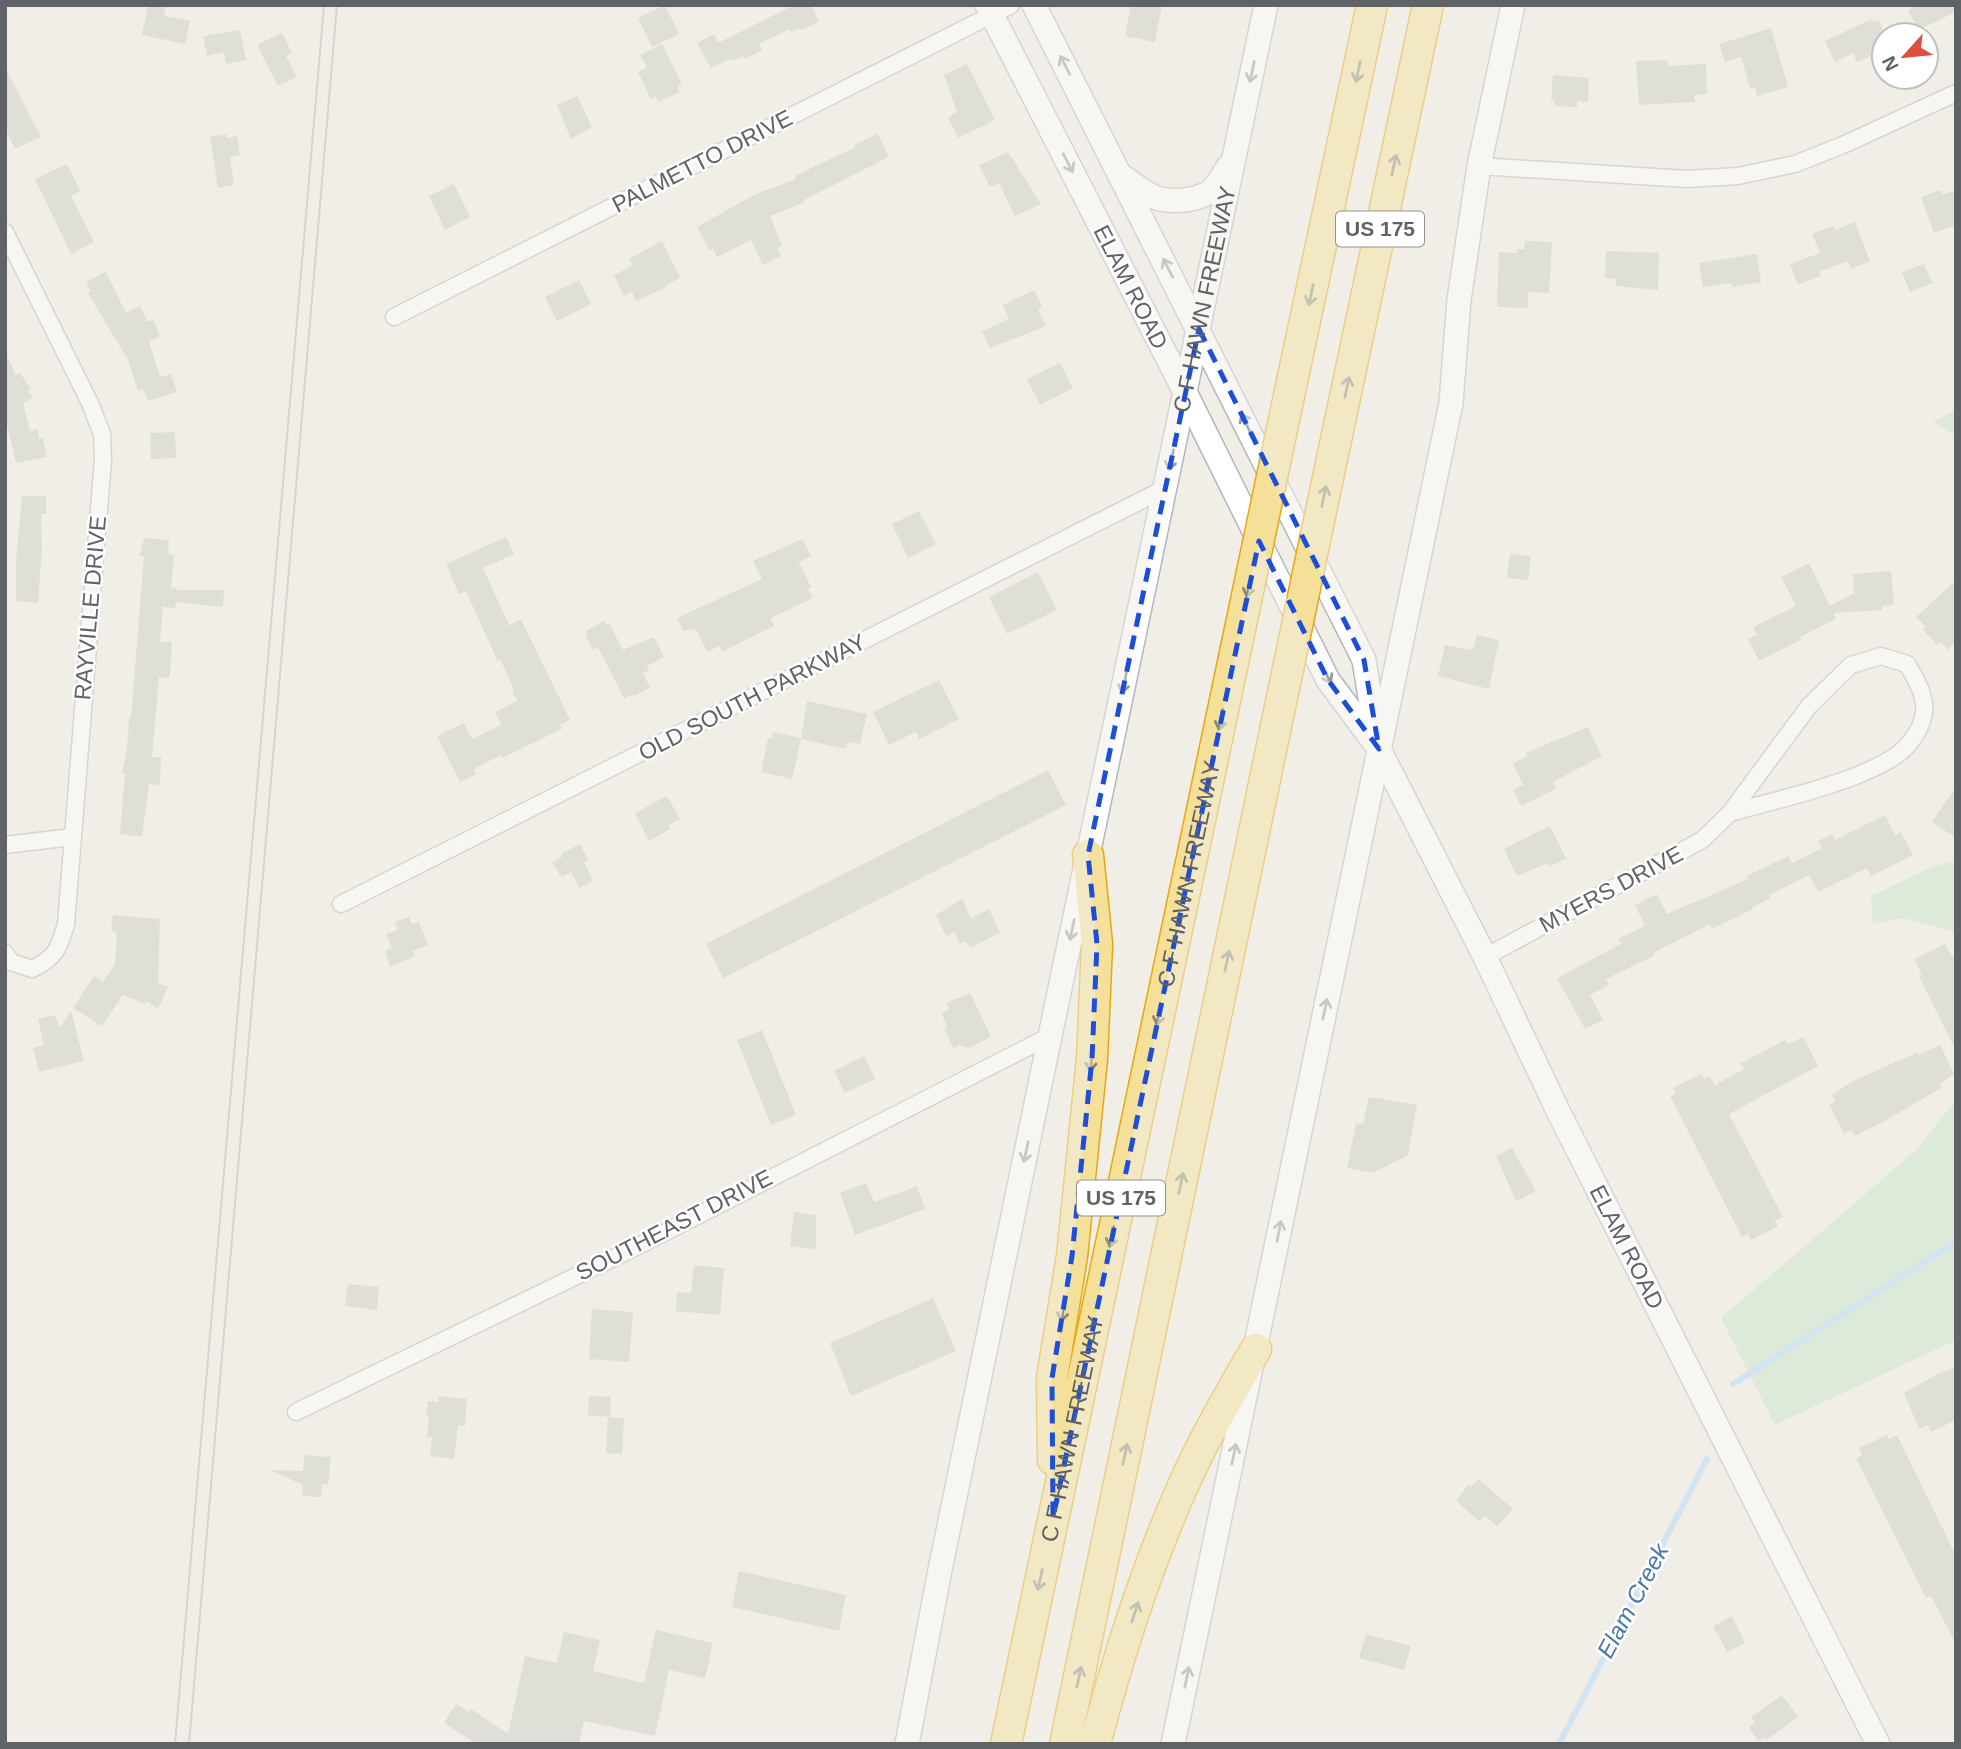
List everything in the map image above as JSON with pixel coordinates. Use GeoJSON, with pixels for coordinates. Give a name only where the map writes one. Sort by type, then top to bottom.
{"type":"FeatureCollection","features":[{"type":"Feature","properties":{"kind":"highway","name":"C F HAWN FREEWAY"},"geometry":{"type":"LineString","coordinates":[[1006,1744],[1372,5]]}},
{"type":"Feature","properties":{"kind":"highway","name":"US 175"},"geometry":{"type":"LineString","coordinates":[[1065,1744],[1428,5]]}},
{"type":"Feature","properties":{"kind":"highway"},"geometry":{"type":"LineString","coordinates":[[1053,1518],[1052,1378],[1072,1256],[1092,1046],[1097,944],[1088,855]]}},
{"type":"Feature","properties":{"kind":"highway"},"geometry":{"type":"LineString","coordinates":[[1095,1744],[1154,1554],[1183,1485],[1221,1409],[1256,1349]]}},
{"type":"Feature","properties":{"kind":"main road","name":"ELAM ROAD"},"geometry":{"type":"LineString","coordinates":[[1034,5],[1364,660],[1379,749]]}},
{"type":"Feature","properties":{"kind":"main road","name":"C F HAWN FREEWAY"},"geometry":{"type":"LineString","coordinates":[[907,1744],[940,1570],[1050,1036],[1266,5]]}},
{"type":"Feature","properties":{"kind":"main road"},"geometry":{"type":"LineString","coordinates":[[1173,1744],[1451,403],[1459,300],[1479,166],[1513,5]]}},
{"type":"Feature","properties":{"kind":"main road","name":"ELAM ROAD"},"geometry":{"type":"LineString","coordinates":[[997,9],[1328,680],[1379,749],[1485,957],[1564,1123],[1878,1744]]}},
{"type":"Feature","properties":{"kind":"main road"},"geometry":{"type":"LineString","coordinates":[[1120,175],[1155,197],[1173,201],[1188,200],[1208,193],[1217,185],[1234,159]]}},
{"type":"Feature","properties":{"kind":"street","name":"PALMETTO DRIVE"},"geometry":{"type":"LineString","coordinates":[[394,317],[997,9]]}},
{"type":"Feature","properties":{"kind":"street"},"geometry":{"type":"LineString","coordinates":[[1479,166],[1687,179],[1738,176],[1807,159],[1956,93]]}},
{"type":"Feature","properties":{"kind":"street","name":"RAYVILLE DRIVE"},"geometry":{"type":"LineString","coordinates":[[5,232],[90,403],[102,434],[103,459],[66,924],[58,949],[46,963],[32,969],[8,957]]}},
{"type":"Feature","properties":{"kind":"street","name":"OLD SOUTH PARKWAY"},"geometry":{"type":"LineString","coordinates":[[341,904],[1164,489]]}},
{"type":"Feature","properties":{"kind":"street","name":"MYERS DRIVE"},"geometry":{"type":"LineString","coordinates":[[1485,957],[1702,840],[1730,813],[1809,706],[1851,665],[1881,656],[1907,664],[1918,683],[1925,704],[1921,724],[1915,736],[1897,755],[1878,767],[1845,779],[1730,813]]}},
{"type":"Feature","properties":{"kind":"street"},"geometry":{"type":"LineString","coordinates":[[5,845],[72,837]]}},
{"type":"Feature","properties":{"kind":"street","name":"SOUTHEAST DRIVE"},"geometry":{"type":"LineString","coordinates":[[296,1412],[640,1245],[1050,1036]]}},
{"type":"Feature","properties":{"kind":"highlighted area"},"geometry":{"type":"Polygon","coordinates":[[[1199,329],[1364,660],[1379,749],[1328,680],[1259,541],[1053,1518],[1052,1378],[1072,1256],[1092,1059],[1097,944],[1088,855],[1199,329]]]}},
{"type":"Feature","properties":{"kind":"green space"},"geometry":{"type":"Polygon","coordinates":[[[1956,409],[1956,436],[1933,422],[1956,409]]]}},
{"type":"Feature","properties":{"kind":"green space"},"geometry":{"type":"Polygon","coordinates":[[[1956,861],[1956,937],[1951,931],[1903,918],[1873,924],[1871,896],[1932,867],[1956,861]]]}},
{"type":"Feature","properties":{"kind":"green space"},"geometry":{"type":"Polygon","coordinates":[[[1956,1100],[1956,1340],[1775,1425],[1721,1318],[1915,1151],[1956,1100]]]}},
{"type":"Feature","properties":{"kind":"building"},"geometry":{"type":"Polygon","coordinates":[[[148,5],[166,5],[164,16],[190,21],[185,44],[142,35],[148,5]]]}},
{"type":"Feature","properties":{"kind":"building"},"geometry":{"type":"Polygon","coordinates":[[[665,5],[679,34],[652,47],[638,18],[665,5]]]}},
{"type":"Feature","properties":{"kind":"building"},"geometry":{"type":"Polygon","coordinates":[[[794,5],[811,5],[819,22],[801,30],[800,28],[791,32],[790,29],[759,44],[762,50],[744,59],[743,56],[733,61],[732,58],[711,68],[697,43],[714,34],[718,43],[794,5]]]}},
{"type":"Feature","properties":{"kind":"building"},"geometry":{"type":"Polygon","coordinates":[[[1131,5],[1162,5],[1155,42],[1125,36],[1131,5]]]}},
{"type":"Feature","properties":{"kind":"building"},"geometry":{"type":"Polygon","coordinates":[[[1917,5],[1956,5],[1956,12],[1937,21],[1914,21],[1908,10],[1917,5]]]}},
{"type":"Feature","properties":{"kind":"building"},"geometry":{"type":"Polygon","coordinates":[[[1872,19],[1870,57],[1857,62],[1853,53],[1835,62],[1825,41],[1872,19]]]}},
{"type":"Feature","properties":{"kind":"building"},"geometry":{"type":"Polygon","coordinates":[[[1771,28],[1788,87],[1757,96],[1755,87],[1750,88],[1741,57],[1725,62],[1719,44],[1771,28]]]}},
{"type":"Feature","properties":{"kind":"building"},"geometry":{"type":"Polygon","coordinates":[[[240,30],[246,60],[226,64],[224,52],[207,56],[203,36],[240,30]]]}},
{"type":"Feature","properties":{"kind":"building"},"geometry":{"type":"Polygon","coordinates":[[[282,33],[292,53],[286,56],[297,77],[278,86],[257,45],[282,33]]]}},
{"type":"Feature","properties":{"kind":"building"},"geometry":{"type":"Polygon","coordinates":[[[662,44],[682,84],[677,86],[680,92],[659,102],[656,97],[651,99],[638,72],[647,67],[640,55],[662,44]]]}},
{"type":"Feature","properties":{"kind":"building"},"geometry":{"type":"Polygon","coordinates":[[[1667,60],[1668,66],[1706,64],[1707,94],[1694,95],[1695,102],[1639,105],[1636,61],[1667,60]]]}},
{"type":"Feature","properties":{"kind":"building"},"geometry":{"type":"Polygon","coordinates":[[[967,64],[995,120],[958,138],[948,117],[957,112],[944,75],[967,64]]]}},
{"type":"Feature","properties":{"kind":"building"},"geometry":{"type":"Polygon","coordinates":[[[5,67],[41,137],[15,149],[5,129],[5,67]]]}},
{"type":"Feature","properties":{"kind":"building"},"geometry":{"type":"Polygon","coordinates":[[[1553,75],[1589,78],[1588,102],[1577,101],[1577,107],[1554,106],[1555,101],[1551,101],[1553,75]]]}},
{"type":"Feature","properties":{"kind":"building"},"geometry":{"type":"Polygon","coordinates":[[[577,96],[592,127],[571,139],[557,105],[577,96]]]}},
{"type":"Feature","properties":{"kind":"building"},"geometry":{"type":"Polygon","coordinates":[[[226,134],[227,138],[237,136],[240,155],[230,157],[234,185],[218,188],[210,137],[226,134]]]}},
{"type":"Feature","properties":{"kind":"building"},"geometry":{"type":"Polygon","coordinates":[[[878,134],[889,157],[804,200],[805,202],[770,216],[782,246],[777,249],[781,256],[763,265],[751,240],[717,257],[713,248],[709,250],[697,227],[756,194],[796,179],[795,176],[878,134]]]}},
{"type":"Feature","properties":{"kind":"building"},"geometry":{"type":"Polygon","coordinates":[[[1008,152],[1041,204],[1015,216],[999,183],[990,187],[979,165],[1008,152]]]}},
{"type":"Feature","properties":{"kind":"building"},"geometry":{"type":"Polygon","coordinates":[[[67,164],[80,191],[71,196],[94,242],[71,254],[35,179],[67,164]]]}},
{"type":"Feature","properties":{"kind":"building"},"geometry":{"type":"Polygon","coordinates":[[[454,184],[470,217],[445,230],[429,196],[454,184]]]}},
{"type":"Feature","properties":{"kind":"building"},"geometry":{"type":"Polygon","coordinates":[[[1940,190],[1942,195],[1956,190],[1956,225],[1934,233],[1921,197],[1940,190]]]}},
{"type":"Feature","properties":{"kind":"building"},"geometry":{"type":"Polygon","coordinates":[[[1855,222],[1870,261],[1851,269],[1848,261],[1819,272],[1821,276],[1798,285],[1790,264],[1820,253],[1812,234],[1833,226],[1835,230],[1855,222]]]}},
{"type":"Feature","properties":{"kind":"building"},"geometry":{"type":"Polygon","coordinates":[[[662,241],[680,278],[636,301],[632,292],[624,296],[614,275],[632,266],[629,259],[662,241]]]}},
{"type":"Feature","properties":{"kind":"building"},"geometry":{"type":"Polygon","coordinates":[[[1525,241],[1552,242],[1549,293],[1528,292],[1528,308],[1497,307],[1499,252],[1518,253],[1518,249],[1524,249],[1525,241]]]}},
{"type":"Feature","properties":{"kind":"building"},"geometry":{"type":"Polygon","coordinates":[[[1606,251],[1659,253],[1658,290],[1616,286],[1616,279],[1605,278],[1606,251]]]}},
{"type":"Feature","properties":{"kind":"building"},"geometry":{"type":"Polygon","coordinates":[[[1757,254],[1761,282],[1732,287],[1731,283],[1703,287],[1699,263],[1757,254]]]}},
{"type":"Feature","properties":{"kind":"building"},"geometry":{"type":"Polygon","coordinates":[[[1924,264],[1933,283],[1910,292],[1902,272],[1924,264]]]}},
{"type":"Feature","properties":{"kind":"building"},"geometry":{"type":"Polygon","coordinates":[[[106,272],[126,313],[140,306],[148,322],[153,320],[160,336],[149,342],[160,377],[171,374],[177,392],[148,401],[143,389],[138,391],[128,360],[88,293],[91,291],[86,282],[106,272]]]}},
{"type":"Feature","properties":{"kind":"building"},"geometry":{"type":"Polygon","coordinates":[[[579,280],[591,304],[557,321],[545,297],[579,280]]]}},
{"type":"Feature","properties":{"kind":"building"},"geometry":{"type":"Polygon","coordinates":[[[1034,290],[1042,307],[1038,309],[1046,326],[990,348],[982,331],[1009,319],[1003,305],[1034,290]]]}},
{"type":"Feature","properties":{"kind":"building"},"geometry":{"type":"Polygon","coordinates":[[[5,352],[16,375],[20,373],[31,389],[28,390],[33,398],[23,403],[30,431],[38,429],[47,457],[16,463],[5,417],[5,352]]]}},
{"type":"Feature","properties":{"kind":"building"},"geometry":{"type":"Polygon","coordinates":[[[1060,363],[1073,388],[1040,405],[1027,379],[1060,363]]]}},
{"type":"Feature","properties":{"kind":"building"},"geometry":{"type":"Polygon","coordinates":[[[175,432],[176,458],[151,459],[150,433],[175,432]]]}},
{"type":"Feature","properties":{"kind":"building"},"geometry":{"type":"Polygon","coordinates":[[[22,496],[46,496],[46,514],[41,514],[42,547],[38,603],[16,601],[16,561],[22,496]]]}},
{"type":"Feature","properties":{"kind":"building"},"geometry":{"type":"Polygon","coordinates":[[[919,511],[936,544],[908,558],[892,524],[919,511]]]}},
{"type":"Feature","properties":{"kind":"building"},"geometry":{"type":"Polygon","coordinates":[[[506,537],[514,554],[483,568],[509,625],[521,619],[570,720],[560,725],[562,729],[474,769],[476,774],[460,782],[437,736],[464,723],[472,739],[501,725],[495,712],[517,701],[512,690],[514,689],[500,659],[497,660],[466,591],[459,594],[446,564],[506,537]]]}},
{"type":"Feature","properties":{"kind":"building"},"geometry":{"type":"Polygon","coordinates":[[[144,538],[169,540],[168,554],[174,555],[171,587],[177,590],[224,590],[223,607],[176,602],[175,608],[163,607],[160,642],[172,642],[169,678],[159,677],[152,757],[161,757],[160,785],[149,784],[142,837],[120,834],[125,773],[122,773],[131,718],[144,556],[140,556],[144,538]]]}},
{"type":"Feature","properties":{"kind":"building"},"geometry":{"type":"Polygon","coordinates":[[[802,539],[811,556],[799,562],[811,587],[808,589],[813,598],[771,618],[774,626],[722,652],[720,646],[707,652],[696,629],[683,631],[677,618],[762,579],[753,561],[802,539]]]}},
{"type":"Feature","properties":{"kind":"building"},"geometry":{"type":"Polygon","coordinates":[[[1510,554],[1531,556],[1528,580],[1507,578],[1510,554]]]}},
{"type":"Feature","properties":{"kind":"building"},"geometry":{"type":"Polygon","coordinates":[[[1809,563],[1830,606],[1854,593],[1853,574],[1891,571],[1894,605],[1882,606],[1882,610],[1834,613],[1836,619],[1759,661],[1748,639],[1757,635],[1753,627],[1796,606],[1781,577],[1809,563]]]}},
{"type":"Feature","properties":{"kind":"building"},"geometry":{"type":"Polygon","coordinates":[[[1038,572],[1057,610],[1007,634],[989,597],[1038,572]]]}},
{"type":"Feature","properties":{"kind":"building"},"geometry":{"type":"Polygon","coordinates":[[[1956,580],[1956,642],[1948,650],[1941,642],[1937,645],[1923,630],[1926,627],[1916,617],[1956,580]]]}},
{"type":"Feature","properties":{"kind":"building"},"geometry":{"type":"Polygon","coordinates":[[[604,621],[606,625],[609,623],[623,650],[654,637],[664,657],[647,666],[649,670],[643,673],[650,688],[624,698],[598,647],[593,650],[585,634],[604,621]]]}},
{"type":"Feature","properties":{"kind":"building"},"geometry":{"type":"Polygon","coordinates":[[[1477,635],[1499,640],[1489,689],[1438,676],[1445,645],[1473,650],[1477,635]]]}},
{"type":"Feature","properties":{"kind":"building"},"geometry":{"type":"Polygon","coordinates":[[[939,680],[959,719],[919,739],[916,732],[889,745],[873,712],[939,680]]]}},
{"type":"Feature","properties":{"kind":"building"},"geometry":{"type":"Polygon","coordinates":[[[807,701],[867,714],[860,744],[848,742],[846,749],[801,739],[792,779],[761,772],[768,738],[772,738],[773,732],[801,738],[807,701]]]}},
{"type":"Feature","properties":{"kind":"building"},"geometry":{"type":"Polygon","coordinates":[[[1588,727],[1602,756],[1553,782],[1556,789],[1521,806],[1513,790],[1523,785],[1513,763],[1528,756],[1526,753],[1588,727]]]}},
{"type":"Feature","properties":{"kind":"building"},"geometry":{"type":"Polygon","coordinates":[[[1048,770],[1066,805],[723,978],[706,944],[1048,770]]]}},
{"type":"Feature","properties":{"kind":"building"},"geometry":{"type":"Polygon","coordinates":[[[1956,787],[1956,838],[1932,822],[1956,787]]]}},
{"type":"Feature","properties":{"kind":"building"},"geometry":{"type":"Polygon","coordinates":[[[667,796],[680,819],[668,825],[670,829],[649,841],[635,813],[667,796]]]}},
{"type":"Feature","properties":{"kind":"building"},"geometry":{"type":"Polygon","coordinates":[[[1885,815],[1895,835],[1901,832],[1913,855],[1871,876],[1867,868],[1818,892],[1809,875],[1769,895],[1770,898],[1752,907],[1753,909],[1712,929],[1710,924],[1654,952],[1655,955],[1606,979],[1609,985],[1590,995],[1603,1020],[1585,1029],[1557,978],[1621,944],[1618,939],[1645,926],[1635,905],[1657,894],[1667,914],[1748,879],[1747,876],[1788,856],[1792,863],[1822,848],[1818,841],[1832,834],[1835,840],[1885,815]]]}},
{"type":"Feature","properties":{"kind":"building"},"geometry":{"type":"Polygon","coordinates":[[[1550,826],[1566,859],[1550,866],[1548,863],[1517,876],[1504,849],[1550,826]]]}},
{"type":"Feature","properties":{"kind":"building"},"geometry":{"type":"Polygon","coordinates":[[[580,844],[588,860],[584,862],[593,881],[579,888],[571,872],[561,877],[552,862],[580,844]]]}},
{"type":"Feature","properties":{"kind":"building"},"geometry":{"type":"Polygon","coordinates":[[[962,899],[971,918],[989,909],[1000,933],[970,948],[966,941],[960,944],[954,932],[946,936],[936,915],[962,899]]]}},
{"type":"Feature","properties":{"kind":"building"},"geometry":{"type":"Polygon","coordinates":[[[113,915],[160,919],[158,983],[168,987],[158,1009],[146,1001],[145,1004],[123,995],[102,1026],[73,1008],[94,976],[103,982],[115,964],[117,936],[111,931],[113,915]]]}},
{"type":"Feature","properties":{"kind":"building"},"geometry":{"type":"Polygon","coordinates":[[[409,917],[412,924],[419,922],[428,945],[413,951],[415,956],[390,967],[385,951],[392,948],[386,934],[398,930],[395,922],[409,917]]]}},
{"type":"Feature","properties":{"kind":"building"},"geometry":{"type":"Polygon","coordinates":[[[1945,944],[1952,957],[1956,956],[1956,1051],[1919,976],[1922,975],[1914,959],[1945,944]]]}},
{"type":"Feature","properties":{"kind":"building"},"geometry":{"type":"Polygon","coordinates":[[[970,993],[991,1037],[969,1048],[959,1045],[953,1048],[944,1028],[947,1027],[942,1014],[949,1008],[946,1003],[970,993]]]}},
{"type":"Feature","properties":{"kind":"building"},"geometry":{"type":"Polygon","coordinates":[[[71,1011],[84,1061],[39,1072],[33,1048],[44,1045],[38,1019],[55,1015],[60,1028],[71,1011]]]}},
{"type":"Feature","properties":{"kind":"building"},"geometry":{"type":"Polygon","coordinates":[[[762,1030],[796,1115],[771,1125],[737,1040],[762,1030]]]}},
{"type":"Feature","properties":{"kind":"building"},"geometry":{"type":"Polygon","coordinates":[[[1803,1037],[1818,1066],[1729,1114],[1783,1217],[1775,1221],[1778,1226],[1751,1240],[1748,1234],[1742,1237],[1670,1096],[1676,1093],[1673,1088],[1701,1074],[1704,1079],[1710,1076],[1715,1085],[1744,1069],[1741,1063],[1786,1040],[1788,1044],[1803,1037]]]}},
{"type":"Feature","properties":{"kind":"building"},"geometry":{"type":"Polygon","coordinates":[[[1940,1045],[1954,1074],[1940,1084],[1941,1088],[1854,1136],[1851,1130],[1844,1134],[1829,1104],[1835,1102],[1832,1095],[1853,1081],[1940,1045]]]}},
{"type":"Feature","properties":{"kind":"building"},"geometry":{"type":"Polygon","coordinates":[[[864,1056],[875,1079],[845,1093],[834,1071],[864,1056]]]}},
{"type":"Feature","properties":{"kind":"building"},"geometry":{"type":"Polygon","coordinates":[[[1369,1097],[1417,1105],[1408,1155],[1372,1173],[1347,1168],[1356,1123],[1363,1124],[1369,1097]]]}},
{"type":"Feature","properties":{"kind":"building"},"geometry":{"type":"Polygon","coordinates":[[[1512,1148],[1536,1191],[1516,1201],[1496,1156],[1512,1148]]]}},
{"type":"Feature","properties":{"kind":"building"},"geometry":{"type":"Polygon","coordinates":[[[866,1183],[874,1202],[917,1186],[925,1209],[855,1235],[840,1193],[866,1183]]]}},
{"type":"Feature","properties":{"kind":"building"},"geometry":{"type":"Polygon","coordinates":[[[794,1212],[816,1215],[816,1249],[790,1246],[794,1212]]]}},
{"type":"Feature","properties":{"kind":"building"},"geometry":{"type":"Polygon","coordinates":[[[694,1265],[724,1268],[720,1315],[676,1311],[677,1292],[691,1293],[694,1265]]]}},
{"type":"Feature","properties":{"kind":"building"},"geometry":{"type":"Polygon","coordinates":[[[348,1284],[379,1287],[377,1310],[345,1306],[348,1284]]]}},
{"type":"Feature","properties":{"kind":"building"},"geometry":{"type":"Polygon","coordinates":[[[933,1298],[956,1351],[851,1396],[830,1343],[933,1298]]]}},
{"type":"Feature","properties":{"kind":"building"},"geometry":{"type":"Polygon","coordinates":[[[592,1309],[633,1312],[629,1362],[589,1359],[592,1309]]]}},
{"type":"Feature","properties":{"kind":"building"},"geometry":{"type":"Polygon","coordinates":[[[1956,1367],[1956,1420],[1931,1432],[1928,1425],[1919,1429],[1904,1393],[1937,1374],[1956,1367]]]}},
{"type":"Feature","properties":{"kind":"building"},"geometry":{"type":"Polygon","coordinates":[[[439,1396],[467,1399],[465,1426],[458,1425],[454,1459],[430,1456],[432,1437],[427,1437],[428,1401],[438,1402],[439,1396]]]}},
{"type":"Feature","properties":{"kind":"building"},"geometry":{"type":"Polygon","coordinates":[[[589,1396],[611,1397],[610,1417],[588,1415],[589,1396]]]}},
{"type":"Feature","properties":{"kind":"building"},"geometry":{"type":"Polygon","coordinates":[[[608,1417],[624,1418],[622,1454],[606,1453],[608,1417]]]}},
{"type":"Feature","properties":{"kind":"building"},"geometry":{"type":"Polygon","coordinates":[[[1887,1435],[1889,1439],[1897,1435],[1956,1556],[1956,1644],[1931,1596],[1926,1598],[1856,1458],[1862,1455],[1859,1448],[1887,1435]]]}},
{"type":"Feature","properties":{"kind":"building"},"geometry":{"type":"Polygon","coordinates":[[[304,1455],[331,1457],[328,1485],[322,1484],[321,1497],[302,1496],[303,1485],[270,1470],[303,1471],[304,1455]]]}},
{"type":"Feature","properties":{"kind":"building"},"geometry":{"type":"Polygon","coordinates":[[[1479,1479],[1513,1509],[1497,1526],[1485,1516],[1480,1522],[1456,1501],[1468,1485],[1471,1487],[1479,1479]]]}},
{"type":"Feature","properties":{"kind":"building"},"geometry":{"type":"Polygon","coordinates":[[[739,1571],[846,1595],[839,1631],[732,1607],[739,1571]]]}},
{"type":"Feature","properties":{"kind":"building"},"geometry":{"type":"Polygon","coordinates":[[[1732,1616],[1745,1643],[1727,1652],[1713,1626],[1732,1616]]]}},
{"type":"Feature","properties":{"kind":"building"},"geometry":{"type":"Polygon","coordinates":[[[656,1630],[713,1643],[705,1678],[669,1670],[655,1736],[584,1721],[579,1744],[477,1744],[444,1723],[456,1704],[469,1712],[471,1709],[508,1734],[525,1656],[557,1663],[564,1632],[600,1640],[593,1671],[644,1683],[656,1630]]]}},
{"type":"Feature","properties":{"kind":"building"},"geometry":{"type":"Polygon","coordinates":[[[1366,1634],[1411,1646],[1404,1670],[1359,1658],[1366,1634]]]}},
{"type":"Feature","properties":{"kind":"building"},"geometry":{"type":"Polygon","coordinates":[[[1782,1695],[1798,1717],[1766,1740],[1764,1737],[1758,1741],[1749,1727],[1755,1723],[1751,1717],[1782,1695]]]}},
{"type":"Feature","properties":{"kind":"waterway","name":"Elam Creek"},"geometry":{"type":"LineString","coordinates":[[1733,1384],[1956,1242]]}},
{"type":"Feature","properties":{"kind":"waterway","name":"Elam Creek"},"geometry":{"type":"LineString","coordinates":[[1559,1744],[1707,1459]]}},
{"type":"Feature","properties":{"kind":"tram line"},"geometry":{"type":"LineString","coordinates":[[175,1744],[324,5]]}},
{"type":"Feature","properties":{"kind":"tram line"},"geometry":{"type":"LineString","coordinates":[[189,1744],[337,5]]}}]}
